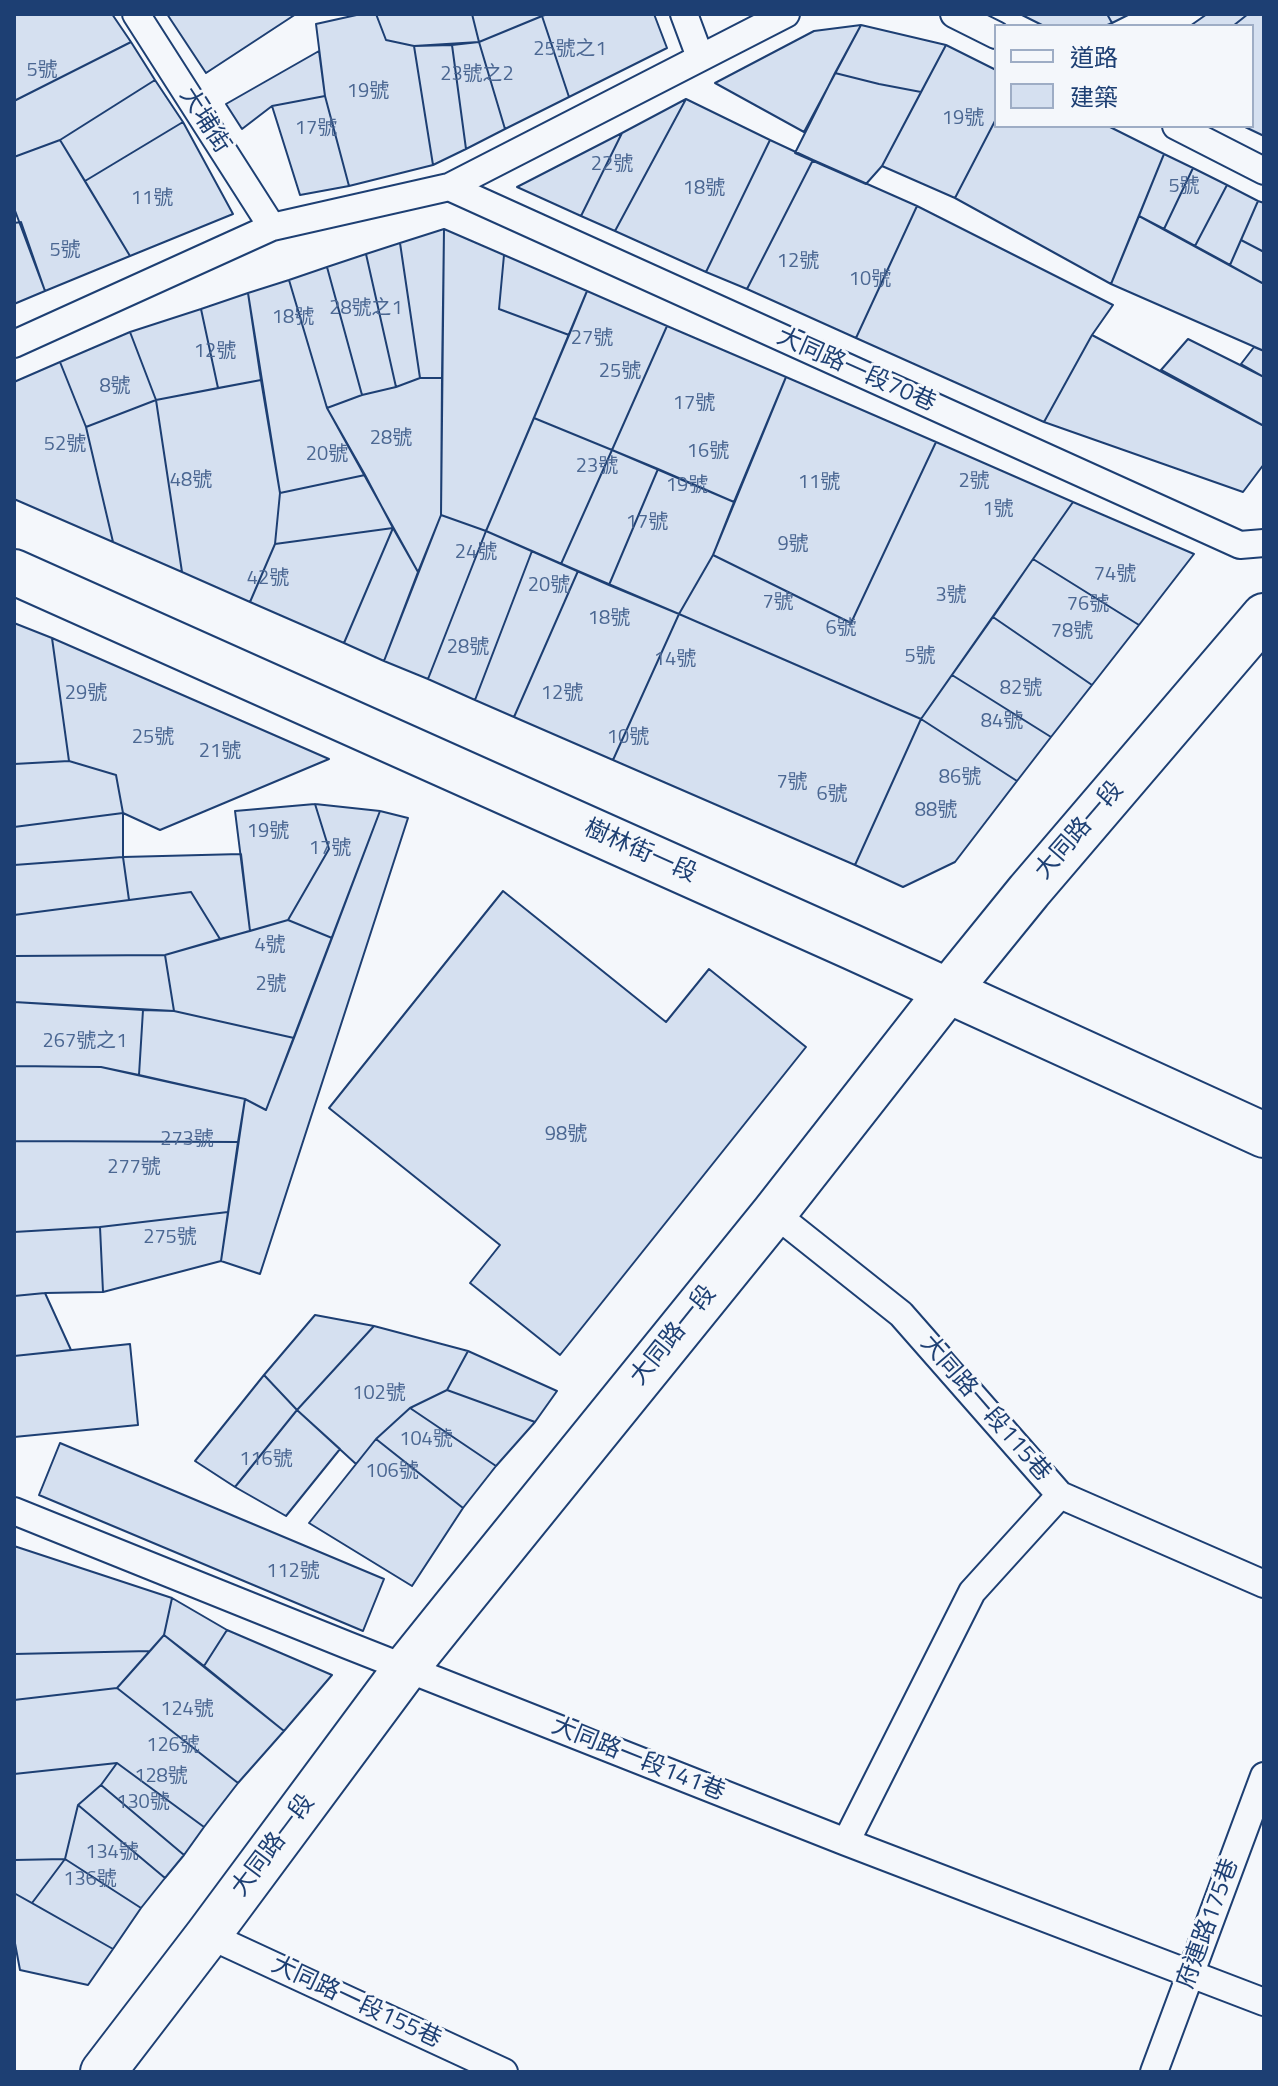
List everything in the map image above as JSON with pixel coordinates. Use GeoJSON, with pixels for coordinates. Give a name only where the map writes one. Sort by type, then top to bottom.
{"type":"FeatureCollection","features":[{"type":"Feature","properties":{"kind":"street","name":"樹林街一段"},"geometry":{"type":"LineString","coordinates":[[14,572],[1264,1135]]}},
{"type":"Feature","properties":{"kind":"street","name":"大同路一段"},"geometry":{"type":"LineString","coordinates":[[103,2072],[406,1668],[774,1213],[1029,891],[1264,616]]}},
{"type":"Feature","properties":{"kind":"lane","name":"大埔街"},"geometry":{"type":"LineString","coordinates":[[136,14],[272,227]]}},
{"type":"Feature","properties":{"kind":"lane"},"geometry":{"type":"LineString","coordinates":[[684,14],[700,57]]}},
{"type":"Feature","properties":{"kind":"lane"},"geometry":{"type":"LineString","coordinates":[[14,344],[272,227],[449,187],[786,14]]}},
{"type":"Feature","properties":{"kind":"lane"},"geometry":{"type":"LineString","coordinates":[[954,14],[994,34]]}},
{"type":"Feature","properties":{"kind":"lane"},"geometry":{"type":"LineString","coordinates":[[1180,128],[1264,171]]}},
{"type":"Feature","properties":{"kind":"lane","name":"大同路一段70巷"},"geometry":{"type":"LineString","coordinates":[[449,187],[1240,545],[1264,543]]}},
{"type":"Feature","properties":{"kind":"lane","name":"大同路一段115巷"},"geometry":{"type":"LineString","coordinates":[[774,1213],[901,1314],[1060,1495],[1264,1584]]}},
{"type":"Feature","properties":{"kind":"lane"},"geometry":{"type":"LineString","coordinates":[[846,1842],[972,1592],[1060,1495]]}},
{"type":"Feature","properties":{"kind":"lane","name":"大同路一段141巷"},"geometry":{"type":"LineString","coordinates":[[14,1511],[846,1842],[1264,2002]]}},
{"type":"Feature","properties":{"kind":"lane","name":"府連路175巷"},"geometry":{"type":"LineString","coordinates":[[1154,2072],[1191,1973],[1258,1812],[1264,1776]]}},
{"type":"Feature","properties":{"kind":"lane","name":"大同路一段155巷"},"geometry":{"type":"LineString","coordinates":[[208,1935],[504,2072]]}},
{"type":"Feature","properties":{"kind":"building"},"geometry":{"type":"Polygon","coordinates":[[[14,14],[112,14],[131,42],[14,101],[14,14]]]}},
{"type":"Feature","properties":{"kind":"building"},"geometry":{"type":"Polygon","coordinates":[[[167,14],[296,14],[206,73],[167,14]]]}},
{"type":"Feature","properties":{"kind":"building"},"geometry":{"type":"Polygon","coordinates":[[[361,14],[376,14],[386,40],[414,46],[433,165],[349,186],[325,96],[316,24],[361,14]]]}},
{"type":"Feature","properties":{"kind":"building"},"geometry":{"type":"Polygon","coordinates":[[[376,14],[472,14],[479,42],[414,46],[386,40],[376,14]]]}},
{"type":"Feature","properties":{"kind":"building"},"geometry":{"type":"Polygon","coordinates":[[[472,14],[547,14],[479,42],[472,14]]]}},
{"type":"Feature","properties":{"kind":"building"},"geometry":{"type":"Polygon","coordinates":[[[654,14],[667,48],[569,97],[542,16],[654,14]]]}},
{"type":"Feature","properties":{"kind":"building"},"geometry":{"type":"Polygon","coordinates":[[[1020,14],[1107,14],[1112,23],[1110,24],[1040,24],[1020,14]]]}},
{"type":"Feature","properties":{"kind":"building"},"geometry":{"type":"Polygon","coordinates":[[[1107,14],[1130,14],[1112,23],[1107,14]]]}},
{"type":"Feature","properties":{"kind":"building"},"geometry":{"type":"Polygon","coordinates":[[[1207,14],[1248,14],[1236,24],[1193,24],[1207,14]]]}},
{"type":"Feature","properties":{"kind":"building"},"geometry":{"type":"Polygon","coordinates":[[[1248,14],[1264,14],[1264,136],[1247,128],[1254,128],[1254,24],[1236,24],[1248,14]]]}},
{"type":"Feature","properties":{"kind":"building"},"geometry":{"type":"Polygon","coordinates":[[[542,16],[569,97],[505,129],[479,42],[542,16]]]}},
{"type":"Feature","properties":{"kind":"building"},"geometry":{"type":"Polygon","coordinates":[[[861,25],[804,132],[715,83],[814,31],[861,25]]]}},
{"type":"Feature","properties":{"kind":"building"},"geometry":{"type":"Polygon","coordinates":[[[861,25],[946,45],[921,92],[835,73],[861,25]]]}},
{"type":"Feature","properties":{"kind":"building"},"geometry":{"type":"Polygon","coordinates":[[[131,42],[155,80],[60,140],[14,157],[14,101],[131,42]]]}},
{"type":"Feature","properties":{"kind":"building"},"geometry":{"type":"Polygon","coordinates":[[[479,42],[505,129],[466,149],[452,45],[479,42]]]}},
{"type":"Feature","properties":{"kind":"building"},"geometry":{"type":"Polygon","coordinates":[[[452,45],[466,149],[433,165],[414,46],[452,45]]]}},
{"type":"Feature","properties":{"kind":"building"},"geometry":{"type":"Polygon","coordinates":[[[946,45],[994,69],[994,123],[955,198],[882,166],[946,45]]]}},
{"type":"Feature","properties":{"kind":"building"},"geometry":{"type":"Polygon","coordinates":[[[319,51],[325,96],[272,106],[242,129],[226,104],[319,51]]]}},
{"type":"Feature","properties":{"kind":"building"},"geometry":{"type":"Polygon","coordinates":[[[835,73],[921,92],[882,166],[866,184],[795,153],[835,73]]]}},
{"type":"Feature","properties":{"kind":"building"},"geometry":{"type":"Polygon","coordinates":[[[155,80],[183,122],[85,181],[60,140],[155,80]]]}},
{"type":"Feature","properties":{"kind":"building"},"geometry":{"type":"Polygon","coordinates":[[[325,96],[349,186],[300,195],[272,106],[325,96]]]}},
{"type":"Feature","properties":{"kind":"building"},"geometry":{"type":"Polygon","coordinates":[[[686,99],[770,140],[706,272],[615,231],[686,99]]]}},
{"type":"Feature","properties":{"kind":"building"},"geometry":{"type":"Polygon","coordinates":[[[686,99],[615,231],[581,216],[622,133],[686,99]]]}},
{"type":"Feature","properties":{"kind":"building"},"geometry":{"type":"Polygon","coordinates":[[[183,122],[233,214],[130,256],[85,181],[183,122]]]}},
{"type":"Feature","properties":{"kind":"building"},"geometry":{"type":"Polygon","coordinates":[[[994,123],[994,128],[1112,128],[1164,154],[1111,284],[955,198],[994,123]]]}},
{"type":"Feature","properties":{"kind":"building"},"geometry":{"type":"Polygon","coordinates":[[[622,133],[581,216],[517,187],[622,133]]]}},
{"type":"Feature","properties":{"kind":"building"},"geometry":{"type":"Polygon","coordinates":[[[60,140],[130,256],[45,291],[14,208],[14,157],[60,140]]]}},
{"type":"Feature","properties":{"kind":"building"},"geometry":{"type":"Polygon","coordinates":[[[770,140],[813,160],[747,289],[706,272],[770,140]]]}},
{"type":"Feature","properties":{"kind":"building"},"geometry":{"type":"Polygon","coordinates":[[[1164,154],[1193,168],[1164,229],[1139,216],[1164,154]]]}},
{"type":"Feature","properties":{"kind":"building"},"geometry":{"type":"Polygon","coordinates":[[[813,160],[917,206],[856,338],[747,289],[813,160]]]}},
{"type":"Feature","properties":{"kind":"building"},"geometry":{"type":"Polygon","coordinates":[[[1193,168],[1227,185],[1195,246],[1164,229],[1193,168]]]}},
{"type":"Feature","properties":{"kind":"building"},"geometry":{"type":"Polygon","coordinates":[[[1227,185],[1258,201],[1230,265],[1195,246],[1227,185]]]}},
{"type":"Feature","properties":{"kind":"building"},"geometry":{"type":"Polygon","coordinates":[[[1258,201],[1264,203],[1264,252],[1241,240],[1258,201]]]}},
{"type":"Feature","properties":{"kind":"building"},"geometry":{"type":"Polygon","coordinates":[[[917,206],[1113,305],[1092,335],[1044,422],[856,338],[917,206]]]}},
{"type":"Feature","properties":{"kind":"building"},"geometry":{"type":"Polygon","coordinates":[[[1139,216],[1264,284],[1264,351],[1111,284],[1139,216]]]}},
{"type":"Feature","properties":{"kind":"building"},"geometry":{"type":"Polygon","coordinates":[[[21,222],[45,291],[14,304],[14,223],[21,222]]]}},
{"type":"Feature","properties":{"kind":"building"},"geometry":{"type":"Polygon","coordinates":[[[444,229],[504,255],[499,309],[569,335],[486,531],[441,515],[444,229]]]}},
{"type":"Feature","properties":{"kind":"building"},"geometry":{"type":"Polygon","coordinates":[[[444,229],[442,378],[420,378],[400,243],[444,229]]]}},
{"type":"Feature","properties":{"kind":"building"},"geometry":{"type":"Polygon","coordinates":[[[1241,240],[1264,252],[1264,284],[1230,265],[1241,240]]]}},
{"type":"Feature","properties":{"kind":"building"},"geometry":{"type":"Polygon","coordinates":[[[400,243],[420,378],[396,387],[366,254],[400,243]]]}},
{"type":"Feature","properties":{"kind":"building"},"geometry":{"type":"Polygon","coordinates":[[[366,254],[396,387],[362,395],[327,267],[366,254]]]}},
{"type":"Feature","properties":{"kind":"building"},"geometry":{"type":"Polygon","coordinates":[[[504,255],[587,291],[569,335],[499,309],[504,255]]]}},
{"type":"Feature","properties":{"kind":"building"},"geometry":{"type":"Polygon","coordinates":[[[327,267],[362,395],[327,408],[289,280],[327,267]]]}},
{"type":"Feature","properties":{"kind":"building"},"geometry":{"type":"Polygon","coordinates":[[[289,280],[327,408],[365,475],[280,493],[248,293],[289,280]]]}},
{"type":"Feature","properties":{"kind":"building"},"geometry":{"type":"Polygon","coordinates":[[[587,291],[667,326],[612,450],[534,418],[587,291]]]}},
{"type":"Feature","properties":{"kind":"building"},"geometry":{"type":"Polygon","coordinates":[[[248,293],[261,380],[218,388],[201,309],[248,293]]]}},
{"type":"Feature","properties":{"kind":"building"},"geometry":{"type":"Polygon","coordinates":[[[201,309],[218,388],[156,400],[130,332],[201,309]]]}},
{"type":"Feature","properties":{"kind":"building"},"geometry":{"type":"Polygon","coordinates":[[[667,326],[786,377],[734,502],[612,450],[667,326]]]}},
{"type":"Feature","properties":{"kind":"building"},"geometry":{"type":"Polygon","coordinates":[[[130,332],[156,400],[86,427],[60,362],[130,332]]]}},
{"type":"Feature","properties":{"kind":"building"},"geometry":{"type":"Polygon","coordinates":[[[1092,335],[1264,426],[1264,464],[1243,492],[1044,422],[1092,335]]]}},
{"type":"Feature","properties":{"kind":"building"},"geometry":{"type":"Polygon","coordinates":[[[1188,339],[1264,377],[1264,426],[1161,370],[1188,339]]]}},
{"type":"Feature","properties":{"kind":"building"},"geometry":{"type":"Polygon","coordinates":[[[1254,347],[1264,351],[1264,377],[1241,364],[1254,347]]]}},
{"type":"Feature","properties":{"kind":"building"},"geometry":{"type":"Polygon","coordinates":[[[60,362],[86,427],[113,542],[14,499],[14,382],[60,362]]]}},
{"type":"Feature","properties":{"kind":"building"},"geometry":{"type":"Polygon","coordinates":[[[786,377],[936,442],[851,623],[713,555],[786,377]]]}},
{"type":"Feature","properties":{"kind":"building"},"geometry":{"type":"Polygon","coordinates":[[[420,378],[442,378],[441,515],[418,572],[327,408],[420,378]]]}},
{"type":"Feature","properties":{"kind":"building"},"geometry":{"type":"Polygon","coordinates":[[[261,380],[280,493],[275,544],[250,602],[182,572],[156,400],[261,380]]]}},
{"type":"Feature","properties":{"kind":"building"},"geometry":{"type":"Polygon","coordinates":[[[156,400],[182,572],[113,542],[86,427],[156,400]]]}},
{"type":"Feature","properties":{"kind":"building"},"geometry":{"type":"Polygon","coordinates":[[[534,418],[612,450],[561,564],[486,531],[534,418]]]}},
{"type":"Feature","properties":{"kind":"building"},"geometry":{"type":"Polygon","coordinates":[[[936,442],[1073,502],[921,719],[679,614],[713,555],[851,623],[936,442]]]}},
{"type":"Feature","properties":{"kind":"building"},"geometry":{"type":"Polygon","coordinates":[[[612,450],[658,469],[609,585],[561,564],[612,450]]]}},
{"type":"Feature","properties":{"kind":"building"},"geometry":{"type":"Polygon","coordinates":[[[658,469],[734,502],[713,555],[679,614],[609,585],[658,469]]]}},
{"type":"Feature","properties":{"kind":"building"},"geometry":{"type":"Polygon","coordinates":[[[365,475],[393,528],[275,544],[280,493],[365,475]]]}},
{"type":"Feature","properties":{"kind":"building"},"geometry":{"type":"Polygon","coordinates":[[[1073,502],[1194,554],[1139,625],[1033,559],[1073,502]]]}},
{"type":"Feature","properties":{"kind":"building"},"geometry":{"type":"Polygon","coordinates":[[[441,515],[486,531],[428,679],[384,661],[441,515]]]}},
{"type":"Feature","properties":{"kind":"building"},"geometry":{"type":"Polygon","coordinates":[[[393,528],[418,572],[384,661],[344,643],[393,528]]]}},
{"type":"Feature","properties":{"kind":"building"},"geometry":{"type":"Polygon","coordinates":[[[393,528],[344,643],[250,602],[275,544],[393,528]]]}},
{"type":"Feature","properties":{"kind":"building"},"geometry":{"type":"Polygon","coordinates":[[[486,531],[532,551],[475,700],[428,679],[486,531]]]}},
{"type":"Feature","properties":{"kind":"building"},"geometry":{"type":"Polygon","coordinates":[[[532,551],[578,571],[514,717],[475,700],[532,551]]]}},
{"type":"Feature","properties":{"kind":"building"},"geometry":{"type":"Polygon","coordinates":[[[1033,559],[1139,625],[1092,685],[993,617],[1033,559]]]}},
{"type":"Feature","properties":{"kind":"building"},"geometry":{"type":"Polygon","coordinates":[[[578,571],[679,614],[613,760],[514,717],[578,571]]]}},
{"type":"Feature","properties":{"kind":"building"},"geometry":{"type":"Polygon","coordinates":[[[679,614],[921,719],[855,865],[613,760],[679,614]]]}},
{"type":"Feature","properties":{"kind":"building"},"geometry":{"type":"Polygon","coordinates":[[[993,617],[1092,685],[1051,737],[952,675],[993,617]]]}},
{"type":"Feature","properties":{"kind":"building"},"geometry":{"type":"Polygon","coordinates":[[[14,623],[52,638],[69,761],[14,764],[14,623]]]}},
{"type":"Feature","properties":{"kind":"building"},"geometry":{"type":"Polygon","coordinates":[[[52,638],[329,759],[160,830],[123,813],[116,775],[69,761],[52,638]]]}},
{"type":"Feature","properties":{"kind":"building"},"geometry":{"type":"Polygon","coordinates":[[[952,675],[1051,737],[1017,781],[921,719],[952,675]]]}},
{"type":"Feature","properties":{"kind":"building"},"geometry":{"type":"Polygon","coordinates":[[[921,719],[1017,781],[955,862],[903,887],[855,865],[921,719]]]}},
{"type":"Feature","properties":{"kind":"building"},"geometry":{"type":"Polygon","coordinates":[[[69,761],[116,775],[123,813],[14,827],[14,764],[69,761]]]}},
{"type":"Feature","properties":{"kind":"building"},"geometry":{"type":"Polygon","coordinates":[[[315,804],[329,849],[288,920],[250,931],[235,811],[315,804]]]}},
{"type":"Feature","properties":{"kind":"building"},"geometry":{"type":"Polygon","coordinates":[[[315,804],[380,811],[332,938],[288,920],[329,849],[315,804]]]}},
{"type":"Feature","properties":{"kind":"building"},"geometry":{"type":"Polygon","coordinates":[[[380,811],[408,818],[260,1274],[221,1261],[245,1099],[266,1110],[380,811]]]}},
{"type":"Feature","properties":{"kind":"building"},"geometry":{"type":"Polygon","coordinates":[[[123,813],[123,857],[14,865],[14,827],[123,813]]]}},
{"type":"Feature","properties":{"kind":"building"},"geometry":{"type":"Polygon","coordinates":[[[241,854],[250,931],[220,939],[191,892],[129,900],[123,857],[241,854]]]}},
{"type":"Feature","properties":{"kind":"building"},"geometry":{"type":"Polygon","coordinates":[[[123,857],[129,900],[14,915],[14,865],[123,857]]]}},
{"type":"Feature","properties":{"kind":"building"},"geometry":{"type":"Polygon","coordinates":[[[503,891],[666,1022],[709,969],[806,1047],[560,1355],[470,1283],[500,1245],[329,1108],[503,891]]]}},
{"type":"Feature","properties":{"kind":"building"},"geometry":{"type":"Polygon","coordinates":[[[191,892],[220,939],[165,955],[14,956],[14,915],[191,892]]]}},
{"type":"Feature","properties":{"kind":"building"},"geometry":{"type":"Polygon","coordinates":[[[288,920],[332,938],[294,1038],[174,1011],[165,955],[288,920]]]}},
{"type":"Feature","properties":{"kind":"building"},"geometry":{"type":"Polygon","coordinates":[[[165,955],[174,1011],[14,1002],[14,956],[165,955]]]}},
{"type":"Feature","properties":{"kind":"building"},"geometry":{"type":"Polygon","coordinates":[[[14,1002],[143,1010],[139,1075],[101,1067],[14,1066],[14,1002]]]}},
{"type":"Feature","properties":{"kind":"building"},"geometry":{"type":"Polygon","coordinates":[[[143,1010],[174,1011],[294,1038],[266,1110],[245,1099],[139,1075],[143,1010]]]}},
{"type":"Feature","properties":{"kind":"building"},"geometry":{"type":"Polygon","coordinates":[[[14,1066],[101,1067],[245,1099],[238,1142],[14,1141],[14,1066]]]}},
{"type":"Feature","properties":{"kind":"building"},"geometry":{"type":"Polygon","coordinates":[[[14,1141],[238,1142],[228,1212],[100,1227],[14,1232],[14,1141]]]}},
{"type":"Feature","properties":{"kind":"building"},"geometry":{"type":"Polygon","coordinates":[[[228,1212],[221,1261],[103,1292],[100,1227],[228,1212]]]}},
{"type":"Feature","properties":{"kind":"building"},"geometry":{"type":"Polygon","coordinates":[[[100,1227],[103,1292],[14,1296],[14,1232],[100,1227]]]}},
{"type":"Feature","properties":{"kind":"building"},"geometry":{"type":"Polygon","coordinates":[[[45,1293],[71,1350],[14,1356],[14,1296],[45,1293]]]}},
{"type":"Feature","properties":{"kind":"building"},"geometry":{"type":"Polygon","coordinates":[[[315,1315],[374,1326],[297,1410],[264,1375],[315,1315]]]}},
{"type":"Feature","properties":{"kind":"building"},"geometry":{"type":"Polygon","coordinates":[[[374,1326],[468,1351],[447,1390],[410,1408],[376,1439],[356,1464],[297,1410],[374,1326]]]}},
{"type":"Feature","properties":{"kind":"building"},"geometry":{"type":"Polygon","coordinates":[[[130,1344],[138,1425],[14,1437],[14,1356],[130,1344]]]}},
{"type":"Feature","properties":{"kind":"building"},"geometry":{"type":"Polygon","coordinates":[[[468,1351],[557,1391],[535,1422],[447,1390],[468,1351]]]}},
{"type":"Feature","properties":{"kind":"building"},"geometry":{"type":"Polygon","coordinates":[[[264,1375],[297,1410],[235,1487],[195,1461],[264,1375]]]}},
{"type":"Feature","properties":{"kind":"building"},"geometry":{"type":"Polygon","coordinates":[[[447,1390],[535,1422],[496,1466],[410,1408],[447,1390]]]}},
{"type":"Feature","properties":{"kind":"building"},"geometry":{"type":"Polygon","coordinates":[[[410,1408],[496,1466],[463,1508],[376,1439],[410,1408]]]}},
{"type":"Feature","properties":{"kind":"building"},"geometry":{"type":"Polygon","coordinates":[[[297,1410],[340,1449],[286,1516],[235,1487],[297,1410]]]}},
{"type":"Feature","properties":{"kind":"building"},"geometry":{"type":"Polygon","coordinates":[[[376,1439],[463,1508],[412,1586],[309,1523],[376,1439]]]}},
{"type":"Feature","properties":{"kind":"building"},"geometry":{"type":"Polygon","coordinates":[[[60,1443],[384,1579],[363,1631],[39,1495],[60,1443]]]}},
{"type":"Feature","properties":{"kind":"building"},"geometry":{"type":"Polygon","coordinates":[[[14,1546],[172,1598],[164,1635],[150,1651],[14,1654],[14,1546]]]}},
{"type":"Feature","properties":{"kind":"building"},"geometry":{"type":"Polygon","coordinates":[[[172,1598],[227,1630],[204,1666],[164,1635],[172,1598]]]}},
{"type":"Feature","properties":{"kind":"building"},"geometry":{"type":"Polygon","coordinates":[[[227,1630],[332,1675],[284,1731],[204,1666],[227,1630]]]}},
{"type":"Feature","properties":{"kind":"building"},"geometry":{"type":"Polygon","coordinates":[[[164,1635],[284,1731],[238,1783],[117,1688],[164,1635]]]}},
{"type":"Feature","properties":{"kind":"building"},"geometry":{"type":"Polygon","coordinates":[[[150,1651],[117,1688],[14,1700],[14,1654],[150,1651]]]}},
{"type":"Feature","properties":{"kind":"building"},"geometry":{"type":"Polygon","coordinates":[[[117,1688],[238,1783],[204,1827],[117,1763],[14,1774],[14,1700],[117,1688]]]}},
{"type":"Feature","properties":{"kind":"building"},"geometry":{"type":"Polygon","coordinates":[[[117,1763],[204,1827],[184,1855],[101,1785],[117,1763]]]}},
{"type":"Feature","properties":{"kind":"building"},"geometry":{"type":"Polygon","coordinates":[[[117,1763],[101,1785],[78,1805],[65,1859],[14,1860],[14,1774],[117,1763]]]}},
{"type":"Feature","properties":{"kind":"building"},"geometry":{"type":"Polygon","coordinates":[[[101,1785],[184,1855],[165,1878],[78,1805],[101,1785]]]}},
{"type":"Feature","properties":{"kind":"building"},"geometry":{"type":"Polygon","coordinates":[[[78,1805],[165,1878],[141,1908],[65,1859],[78,1805]]]}},
{"type":"Feature","properties":{"kind":"building"},"geometry":{"type":"Polygon","coordinates":[[[65,1859],[32,1903],[14,1893],[14,1860],[65,1859]]]}},
{"type":"Feature","properties":{"kind":"building"},"geometry":{"type":"Polygon","coordinates":[[[65,1859],[141,1908],[113,1949],[32,1903],[65,1859]]]}},
{"type":"Feature","properties":{"kind":"building"},"geometry":{"type":"Polygon","coordinates":[[[14,1893],[113,1949],[88,1985],[20,1970],[14,1938],[14,1893]]]}}]}
